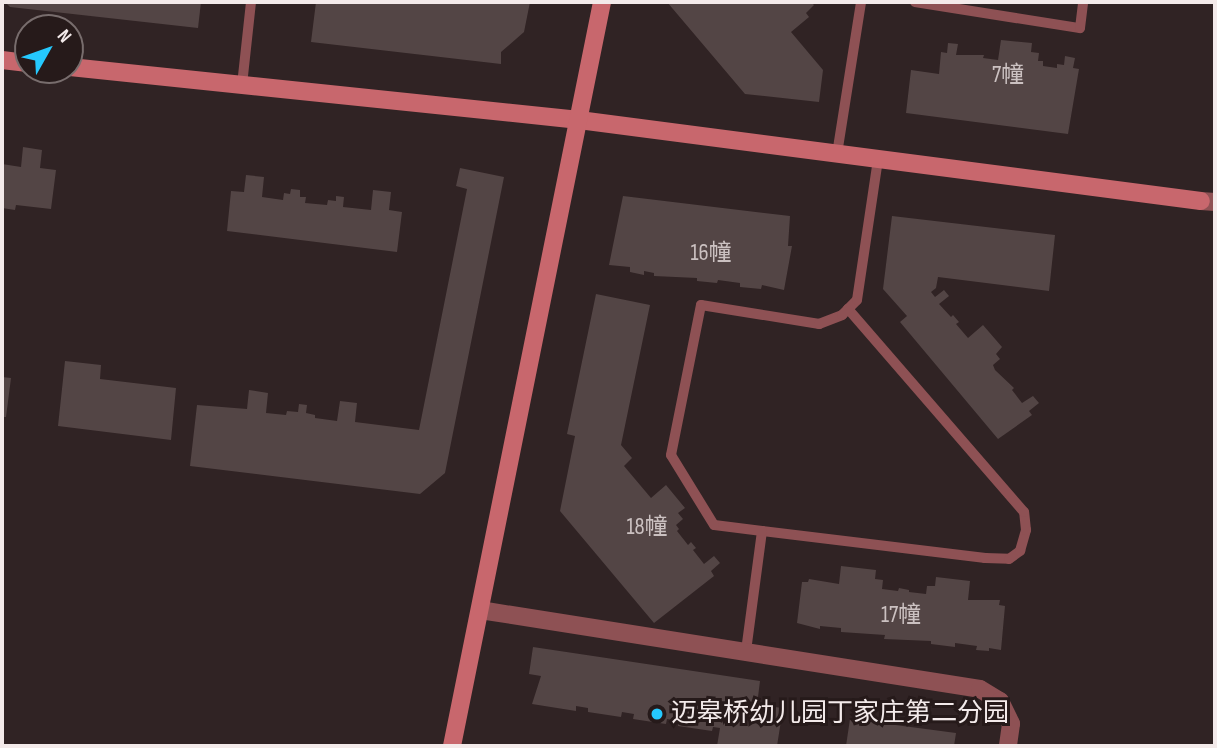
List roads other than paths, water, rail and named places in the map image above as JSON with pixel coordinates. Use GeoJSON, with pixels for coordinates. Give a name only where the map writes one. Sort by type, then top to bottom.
{"type":"FeatureCollection","features":[{"type":"Feature","properties":{"kind":"street"},"geometry":{"type":"LineString","coordinates":[[452,746],[602,2]]}},
{"type":"Feature","properties":{"kind":"street"},"geometry":{"type":"LineString","coordinates":[[84,68],[579,120],[1208,202]]}},
{"type":"Feature","properties":{"kind":"street"},"geometry":{"type":"LineString","coordinates":[[480,610],[981,689],[1000,701],[1010,724],[1008,746]]}},
{"type":"Feature","properties":{"kind":"lane"},"geometry":{"type":"LineString","coordinates":[[242,85],[251,2]]}},
{"type":"Feature","properties":{"kind":"lane"},"geometry":{"type":"LineString","coordinates":[[837,154],[861,2]]}},
{"type":"Feature","properties":{"kind":"lane"},"geometry":{"type":"LineString","coordinates":[[915,2],[1080,28],[1083,2]]}},
{"type":"Feature","properties":{"kind":"lane"},"geometry":{"type":"LineString","coordinates":[[848,309],[1024,512],[1026,530],[1020,551],[1009,559],[714,525],[671,455],[701,304],[819,324],[842,315],[848,309],[858,300],[878,159]]}},
{"type":"Feature","properties":{"kind":"lane"},"geometry":{"type":"LineString","coordinates":[[746,651],[762,531]]}},
{"type":"Feature","properties":{"kind":"place","name":"迈皋桥幼儿园丁家庄第二分园"},"geometry":{"type":"Point","coordinates":[657,714]}}]}
